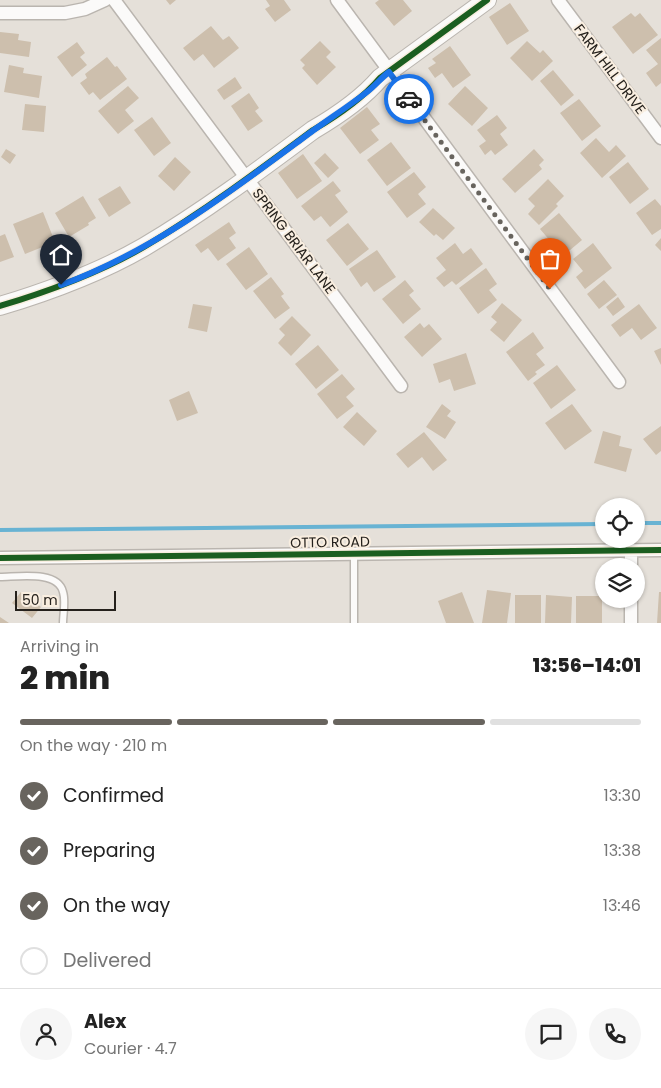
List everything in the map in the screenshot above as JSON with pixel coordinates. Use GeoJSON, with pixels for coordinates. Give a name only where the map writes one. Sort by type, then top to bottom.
{"type":"FeatureCollection","features":[{"type":"Feature","properties":{"kind":"street"},"geometry":{"type":"LineString","coordinates":[[0,12],[66,13],[85,9],[105,0]]}},
{"type":"Feature","properties":{"kind":"street","name":"SPRING BRIAR LANE"},"geometry":{"type":"LineString","coordinates":[[114,0],[401,386]]}},
{"type":"Feature","properties":{"kind":"street"},"geometry":{"type":"LineString","coordinates":[[336,0],[619,382]]}},
{"type":"Feature","properties":{"kind":"street"},"geometry":{"type":"LineString","coordinates":[[0,306],[78,279],[144,247],[248,179],[370,90],[380,78],[487,0]]}},
{"type":"Feature","properties":{"kind":"street","name":"FARM HILL DRIVE"},"geometry":{"type":"LineString","coordinates":[[558,0],[661,138]]}},
{"type":"Feature","properties":{"kind":"street"},"geometry":{"type":"LineString","coordinates":[[631,550],[631,558]]}},
{"type":"Feature","properties":{"kind":"street","name":"OTTO ROAD"},"geometry":{"type":"LineString","coordinates":[[0,558],[661,550]]}},
{"type":"Feature","properties":{"kind":"street"},"geometry":{"type":"LineString","coordinates":[[630,623],[631,608]]}},
{"type":"Feature","properties":{"kind":"lane"},"geometry":{"type":"LineString","coordinates":[[354,554],[354,623]]}},
{"type":"Feature","properties":{"kind":"lane"},"geometry":{"type":"LineString","coordinates":[[0,577],[48,577],[58,582],[63,592],[63,623]]}},
{"type":"Feature","properties":{"kind":"building"},"geometry":{"type":"Polygon","coordinates":[[[166,0],[176,0],[170,5],[166,0]]]}},
{"type":"Feature","properties":{"kind":"building"},"geometry":{"type":"Polygon","coordinates":[[[266,0],[284,0],[291,10],[275,22],[265,9],[270,6],[266,0]]]}},
{"type":"Feature","properties":{"kind":"building"},"geometry":{"type":"Polygon","coordinates":[[[379,0],[403,0],[412,11],[394,26],[375,3],[379,0]]]}},
{"type":"Feature","properties":{"kind":"building"},"geometry":{"type":"Polygon","coordinates":[[[510,3],[529,31],[507,45],[489,17],[510,3]]]}},
{"type":"Feature","properties":{"kind":"building"},"geometry":{"type":"Polygon","coordinates":[[[631,13],[635,17],[640,13],[658,35],[633,54],[612,27],[631,13]]]}},
{"type":"Feature","properties":{"kind":"building"},"geometry":{"type":"Polygon","coordinates":[[[211,26],[223,40],[229,36],[239,48],[214,68],[203,54],[194,61],[183,48],[211,26]]]}},
{"type":"Feature","properties":{"kind":"building"},"geometry":{"type":"Polygon","coordinates":[[[0,32],[19,34],[18,40],[31,42],[29,57],[0,53],[0,32]]]}},
{"type":"Feature","properties":{"kind":"building"},"geometry":{"type":"Polygon","coordinates":[[[661,38],[661,83],[656,87],[646,73],[658,64],[646,50],[661,38]]]}},
{"type":"Feature","properties":{"kind":"building"},"geometry":{"type":"Polygon","coordinates":[[[320,41],[331,52],[326,57],[336,67],[317,85],[302,68],[305,65],[300,60],[320,41]]]}},
{"type":"Feature","properties":{"kind":"building"},"geometry":{"type":"Polygon","coordinates":[[[527,41],[540,53],[543,50],[553,61],[532,81],[510,58],[527,41]]]}},
{"type":"Feature","properties":{"kind":"building"},"geometry":{"type":"Polygon","coordinates":[[[77,42],[85,53],[80,57],[87,65],[72,77],[57,57],[77,42]]]}},
{"type":"Feature","properties":{"kind":"building"},"geometry":{"type":"Polygon","coordinates":[[[450,46],[471,75],[453,88],[442,73],[435,78],[428,68],[436,63],[432,59],[450,46]]]}},
{"type":"Feature","properties":{"kind":"building"},"geometry":{"type":"Polygon","coordinates":[[[107,57],[127,79],[100,100],[93,92],[89,95],[80,83],[87,78],[85,74],[107,57]]]}},
{"type":"Feature","properties":{"kind":"building"},"geometry":{"type":"Polygon","coordinates":[[[9,65],[24,68],[23,73],[42,76],[39,98],[4,92],[9,65]]]}},
{"type":"Feature","properties":{"kind":"building"},"geometry":{"type":"Polygon","coordinates":[[[553,70],[574,95],[561,106],[540,81],[553,70]]]}},
{"type":"Feature","properties":{"kind":"building"},"geometry":{"type":"Polygon","coordinates":[[[235,77],[242,88],[224,100],[217,90],[235,77]]]}},
{"type":"Feature","properties":{"kind":"building"},"geometry":{"type":"Polygon","coordinates":[[[128,86],[139,98],[125,110],[134,121],[118,134],[98,111],[128,86]]]}},
{"type":"Feature","properties":{"kind":"building"},"geometry":{"type":"Polygon","coordinates":[[[465,86],[488,108],[472,126],[448,104],[465,86]]]}},
{"type":"Feature","properties":{"kind":"building"},"geometry":{"type":"Polygon","coordinates":[[[249,93],[259,108],[255,111],[263,121],[248,131],[231,106],[249,93]]]}},
{"type":"Feature","properties":{"kind":"building"},"geometry":{"type":"Polygon","coordinates":[[[579,99],[601,126],[582,141],[560,113],[579,99]]]}},
{"type":"Feature","properties":{"kind":"building"},"geometry":{"type":"Polygon","coordinates":[[[25,104],[46,106],[44,132],[22,130],[25,104]]]}},
{"type":"Feature","properties":{"kind":"building"},"geometry":{"type":"Polygon","coordinates":[[[367,107],[380,124],[371,130],[379,140],[360,154],[340,128],[367,107]]]}},
{"type":"Feature","properties":{"kind":"building"},"geometry":{"type":"Polygon","coordinates":[[[497,115],[507,128],[500,134],[508,145],[495,155],[491,150],[485,155],[479,146],[486,141],[477,130],[497,115]]]}},
{"type":"Feature","properties":{"kind":"building"},"geometry":{"type":"Polygon","coordinates":[[[152,117],[171,143],[154,156],[134,130],[152,117]]]}},
{"type":"Feature","properties":{"kind":"building"},"geometry":{"type":"Polygon","coordinates":[[[596,138],[609,152],[616,145],[626,156],[602,178],[580,153],[596,138]]]}},
{"type":"Feature","properties":{"kind":"building"},"geometry":{"type":"Polygon","coordinates":[[[391,142],[411,168],[387,186],[367,160],[391,142]]]}},
{"type":"Feature","properties":{"kind":"building"},"geometry":{"type":"Polygon","coordinates":[[[6,149],[16,155],[10,164],[1,157],[6,149]]]}},
{"type":"Feature","properties":{"kind":"building"},"geometry":{"type":"Polygon","coordinates":[[[534,149],[544,160],[539,165],[542,169],[515,193],[502,179],[534,149]]]}},
{"type":"Feature","properties":{"kind":"building"},"geometry":{"type":"Polygon","coordinates":[[[325,153],[339,168],[328,178],[314,163],[325,153]]]}},
{"type":"Feature","properties":{"kind":"building"},"geometry":{"type":"Polygon","coordinates":[[[303,154],[322,181],[297,199],[278,173],[303,154]]]}},
{"type":"Feature","properties":{"kind":"building"},"geometry":{"type":"Polygon","coordinates":[[[175,157],[191,172],[174,191],[158,176],[175,157]]]}},
{"type":"Feature","properties":{"kind":"building"},"geometry":{"type":"Polygon","coordinates":[[[628,162],[649,189],[630,204],[609,177],[628,162]]]}},
{"type":"Feature","properties":{"kind":"building"},"geometry":{"type":"Polygon","coordinates":[[[414,172],[426,187],[418,194],[426,204],[407,218],[387,192],[414,172]]]}},
{"type":"Feature","properties":{"kind":"building"},"geometry":{"type":"Polygon","coordinates":[[[548,179],[564,196],[556,204],[558,206],[539,225],[528,214],[535,206],[528,199],[548,179]]]}},
{"type":"Feature","properties":{"kind":"building"},"geometry":{"type":"Polygon","coordinates":[[[333,181],[341,191],[335,195],[348,212],[330,227],[321,216],[314,221],[301,206],[333,181]]]}},
{"type":"Feature","properties":{"kind":"building"},"geometry":{"type":"Polygon","coordinates":[[[120,186],[131,203],[109,217],[98,199],[120,186]]]}},
{"type":"Feature","properties":{"kind":"building"},"geometry":{"type":"Polygon","coordinates":[[[83,196],[96,218],[88,223],[89,225],[69,237],[55,213],[83,196]]]}},
{"type":"Feature","properties":{"kind":"building"},"geometry":{"type":"Polygon","coordinates":[[[655,199],[661,206],[661,229],[652,235],[636,213],[655,199]]]}},
{"type":"Feature","properties":{"kind":"building"},"geometry":{"type":"Polygon","coordinates":[[[433,208],[455,228],[443,240],[436,234],[434,236],[419,222],[433,208]]]}},
{"type":"Feature","properties":{"kind":"building"},"geometry":{"type":"Polygon","coordinates":[[[43,212],[55,242],[25,254],[13,224],[43,212]]]}},
{"type":"Feature","properties":{"kind":"building"},"geometry":{"type":"Polygon","coordinates":[[[559,213],[582,240],[563,256],[540,229],[559,213]]]}},
{"type":"Feature","properties":{"kind":"building"},"geometry":{"type":"Polygon","coordinates":[[[229,222],[236,233],[229,238],[236,248],[218,261],[208,248],[201,253],[195,245],[229,222]]]}},
{"type":"Feature","properties":{"kind":"building"},"geometry":{"type":"Polygon","coordinates":[[[348,223],[369,249],[347,266],[326,240],[348,223]]]}},
{"type":"Feature","properties":{"kind":"building"},"geometry":{"type":"Polygon","coordinates":[[[5,234],[14,257],[0,262],[0,236],[5,234]]]}},
{"type":"Feature","properties":{"kind":"building"},"geometry":{"type":"Polygon","coordinates":[[[661,238],[661,251],[655,245],[661,238]]]}},
{"type":"Feature","properties":{"kind":"building"},"geometry":{"type":"Polygon","coordinates":[[[455,243],[463,254],[471,248],[483,264],[456,285],[452,281],[444,287],[436,278],[446,270],[436,258],[455,243]]]}},
{"type":"Feature","properties":{"kind":"building"},"geometry":{"type":"Polygon","coordinates":[[[593,243],[612,268],[585,289],[576,277],[583,271],[573,259],[593,243]]]}},
{"type":"Feature","properties":{"kind":"building"},"geometry":{"type":"Polygon","coordinates":[[[249,247],[268,274],[246,290],[226,264],[249,247]]]}},
{"type":"Feature","properties":{"kind":"building"},"geometry":{"type":"Polygon","coordinates":[[[377,250],[396,277],[374,292],[367,282],[361,287],[349,269],[377,250]]]}},
{"type":"Feature","properties":{"kind":"building"},"geometry":{"type":"Polygon","coordinates":[[[486,268],[497,284],[489,290],[497,300],[478,314],[459,288],[486,268]]]}},
{"type":"Feature","properties":{"kind":"building"},"geometry":{"type":"Polygon","coordinates":[[[271,277],[284,294],[281,296],[290,308],[275,319],[253,291],[271,277]]]}},
{"type":"Feature","properties":{"kind":"building"},"geometry":{"type":"Polygon","coordinates":[[[405,280],[414,291],[409,295],[421,309],[403,324],[382,299],[405,280]]]}},
{"type":"Feature","properties":{"kind":"building"},"geometry":{"type":"Polygon","coordinates":[[[604,280],[617,295],[599,309],[587,294],[604,280]]]}},
{"type":"Feature","properties":{"kind":"building"},"geometry":{"type":"Polygon","coordinates":[[[618,297],[625,307],[613,316],[606,307],[618,297]]]}},
{"type":"Feature","properties":{"kind":"building"},"geometry":{"type":"Polygon","coordinates":[[[502,303],[522,320],[504,342],[490,330],[497,322],[491,317],[502,303]]]}},
{"type":"Feature","properties":{"kind":"building"},"geometry":{"type":"Polygon","coordinates":[[[193,304],[212,307],[207,332],[188,328],[193,304]]]}},
{"type":"Feature","properties":{"kind":"building"},"geometry":{"type":"Polygon","coordinates":[[[639,304],[657,328],[641,340],[632,328],[620,337],[611,325],[639,304]]]}},
{"type":"Feature","properties":{"kind":"building"},"geometry":{"type":"Polygon","coordinates":[[[292,316],[311,335],[291,356],[278,343],[285,335],[279,329],[292,316]]]}},
{"type":"Feature","properties":{"kind":"building"},"geometry":{"type":"Polygon","coordinates":[[[420,323],[424,328],[429,324],[442,339],[422,357],[404,337],[420,323]]]}},
{"type":"Feature","properties":{"kind":"building"},"geometry":{"type":"Polygon","coordinates":[[[533,332],[544,348],[536,354],[545,365],[535,372],[537,374],[528,381],[506,352],[533,332]]]}},
{"type":"Feature","properties":{"kind":"building"},"geometry":{"type":"Polygon","coordinates":[[[318,345],[339,370],[316,389],[295,364],[318,345]]]}},
{"type":"Feature","properties":{"kind":"building"},"geometry":{"type":"Polygon","coordinates":[[[661,348],[661,365],[654,351],[661,348]]]}},
{"type":"Feature","properties":{"kind":"building"},"geometry":{"type":"Polygon","coordinates":[[[466,353],[476,384],[454,391],[450,379],[439,383],[433,364],[466,353]]]}},
{"type":"Feature","properties":{"kind":"building"},"geometry":{"type":"Polygon","coordinates":[[[557,365],[576,390],[551,409],[533,383],[557,365]]]}},
{"type":"Feature","properties":{"kind":"building"},"geometry":{"type":"Polygon","coordinates":[[[342,374],[355,389],[346,397],[354,406],[337,419],[317,394],[342,374]]]}},
{"type":"Feature","properties":{"kind":"building"},"geometry":{"type":"Polygon","coordinates":[[[189,391],[198,413],[177,421],[169,400],[189,391]]]}},
{"type":"Feature","properties":{"kind":"building"},"geometry":{"type":"Polygon","coordinates":[[[442,404],[451,411],[447,416],[456,422],[445,439],[426,427],[442,404]]]}},
{"type":"Feature","properties":{"kind":"building"},"geometry":{"type":"Polygon","coordinates":[[[572,404],[592,431],[565,450],[545,423],[572,404]]]}},
{"type":"Feature","properties":{"kind":"building"},"geometry":{"type":"Polygon","coordinates":[[[357,412],[377,431],[364,446],[343,427],[357,412]]]}},
{"type":"Feature","properties":{"kind":"building"},"geometry":{"type":"Polygon","coordinates":[[[661,426],[661,451],[656,455],[643,439],[661,426]]]}},
{"type":"Feature","properties":{"kind":"building"},"geometry":{"type":"Polygon","coordinates":[[[603,431],[621,436],[619,446],[632,449],[626,472],[594,463],[603,431]]]}},
{"type":"Feature","properties":{"kind":"building"},"geometry":{"type":"Polygon","coordinates":[[[424,432],[447,460],[433,471],[422,457],[408,468],[396,454],[424,432]]]}},
{"type":"Feature","properties":{"kind":"building"},"geometry":{"type":"Polygon","coordinates":[[[487,590],[511,593],[507,623],[482,623],[487,590]]]}},
{"type":"Feature","properties":{"kind":"building"},"geometry":{"type":"Polygon","coordinates":[[[21,592],[41,607],[32,618],[12,603],[21,592]]]}},
{"type":"Feature","properties":{"kind":"building"},"geometry":{"type":"Polygon","coordinates":[[[462,592],[474,623],[446,623],[438,601],[462,592]]]}},
{"type":"Feature","properties":{"kind":"building"},"geometry":{"type":"Polygon","coordinates":[[[659,592],[661,592],[661,623],[657,623],[659,592]]]}},
{"type":"Feature","properties":{"kind":"building"},"geometry":{"type":"Polygon","coordinates":[[[515,595],[541,595],[541,623],[515,623],[515,595]]]}},
{"type":"Feature","properties":{"kind":"building"},"geometry":{"type":"Polygon","coordinates":[[[546,595],[572,597],[571,623],[545,623],[546,595]]]}},
{"type":"Feature","properties":{"kind":"building"},"geometry":{"type":"Polygon","coordinates":[[[576,596],[595,596],[595,608],[602,608],[602,623],[576,623],[576,596]]]}},
{"type":"Feature","properties":{"kind":"building"},"geometry":{"type":"Polygon","coordinates":[[[0,617],[9,623],[0,623],[0,617]]]}},
{"type":"Feature","properties":{"kind":"waterway"},"geometry":{"type":"LineString","coordinates":[[645,523],[661,523]]}},
{"type":"Feature","properties":{"kind":"waterway"},"geometry":{"type":"LineString","coordinates":[[0,530],[595,524]]}},
{"type":"Feature","properties":{"kind":"cycle path"},"geometry":{"type":"LineString","coordinates":[[0,306],[56,288],[92,273],[166,234],[251,176],[313,130],[349,107],[380,78],[487,0]]}},
{"type":"Feature","properties":{"kind":"cycle path"},"geometry":{"type":"LineString","coordinates":[[0,558],[661,550]]}},
{"type":"Feature","properties":{"kind":"way so far"},"geometry":{"type":"LineString","coordinates":[[409,99],[550,289]]}},
{"type":"Feature","properties":{"kind":"route"},"geometry":{"type":"LineString","coordinates":[[61,285],[111,264],[144,247],[209,206],[342,111],[370,90],[380,78],[389,72],[409,99]]}}]}
